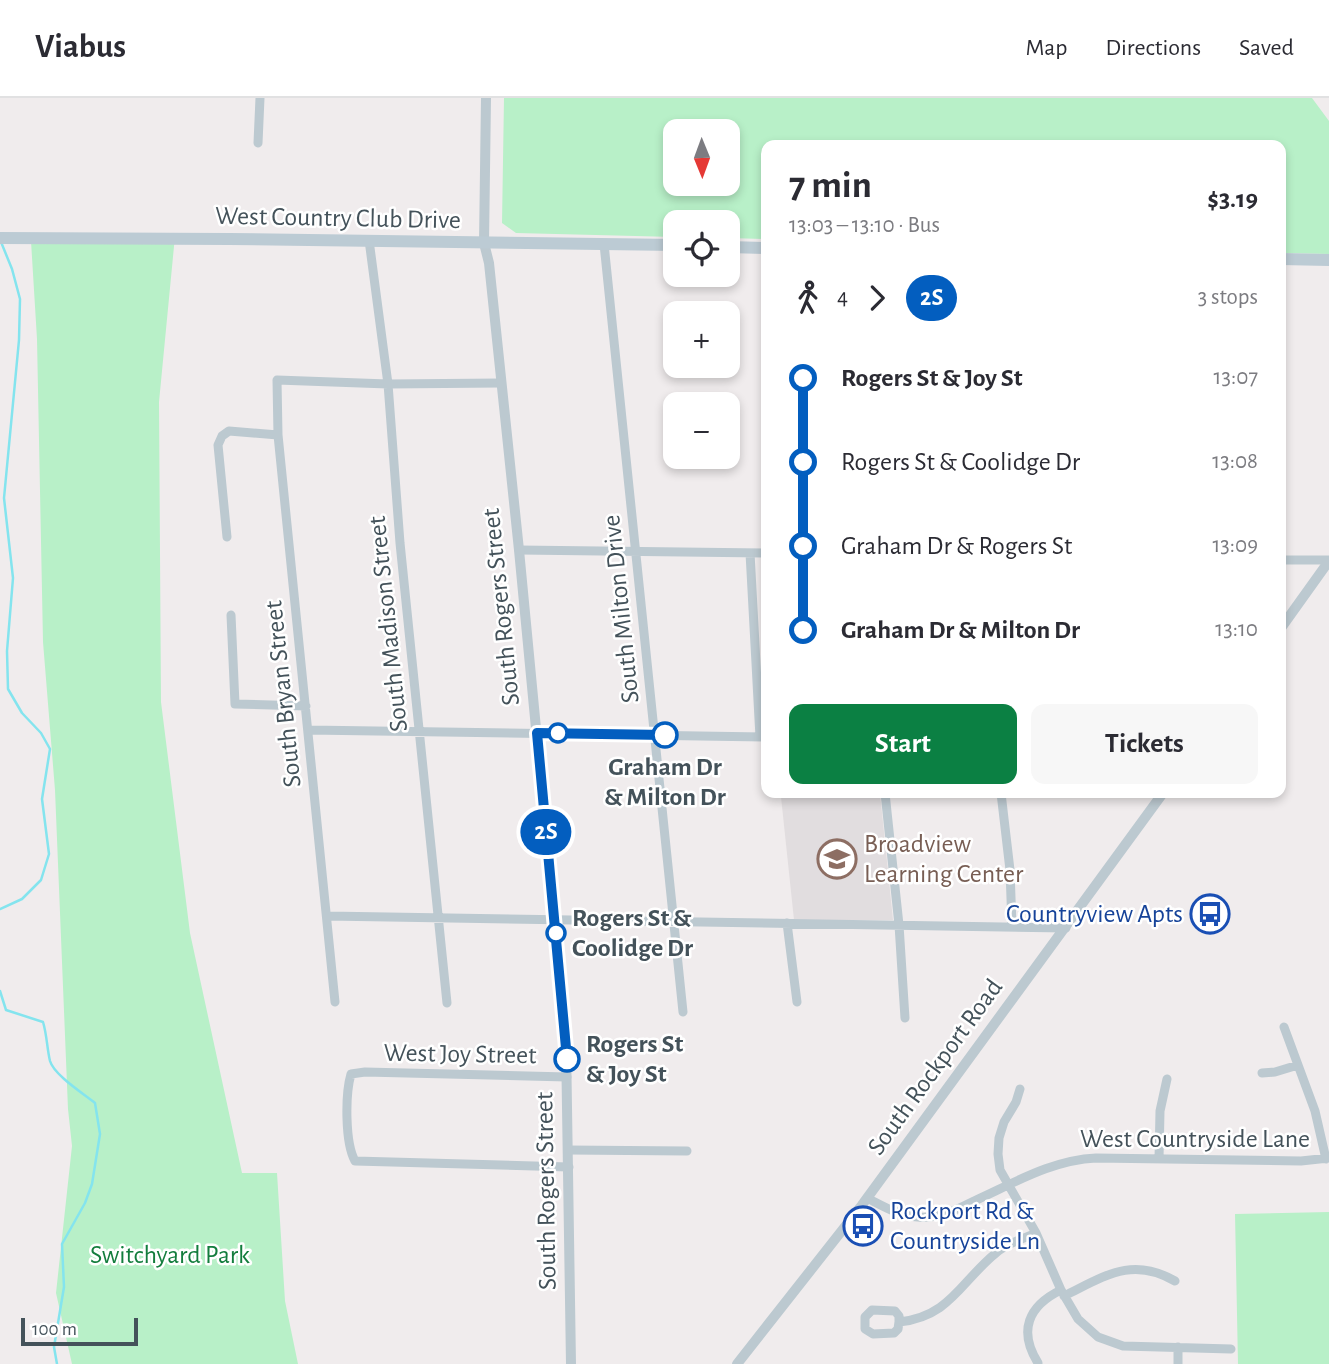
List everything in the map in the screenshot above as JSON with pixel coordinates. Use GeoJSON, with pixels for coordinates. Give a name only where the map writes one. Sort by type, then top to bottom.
{"type":"FeatureCollection","features":[{"type":"Feature","properties":{"kind":"main road","name":"West Country Club Drive"},"geometry":{"type":"LineString","coordinates":[[7,238],[369,240],[663,246]]}},
{"type":"Feature","properties":{"kind":"main road"},"geometry":{"type":"LineString","coordinates":[[740,247],[761,248]]}},
{"type":"Feature","properties":{"kind":"main road"},"geometry":{"type":"LineString","coordinates":[[1286,259],[1329,260]]}},
{"type":"Feature","properties":{"kind":"street"},"geometry":{"type":"LineString","coordinates":[[258,143],[260,98]]}},
{"type":"Feature","properties":{"kind":"street","name":"South Rogers Street"},"geometry":{"type":"LineString","coordinates":[[486,98],[484,243],[489,263],[519,550],[555,920],[567,1077],[571,1364]]}},
{"type":"Feature","properties":{"kind":"street","name":"South Madison Street"},"geometry":{"type":"LineString","coordinates":[[369,240],[388,384],[400,543],[447,1003]]}},
{"type":"Feature","properties":{"kind":"street","name":"South Milton Drive"},"geometry":{"type":"LineString","coordinates":[[604,244],[683,1012]]}},
{"type":"Feature","properties":{"kind":"street","name":"South Bryan Street"},"geometry":{"type":"LineString","coordinates":[[335,1002],[278,435],[277,380],[388,384]]}},
{"type":"Feature","properties":{"kind":"street"},"geometry":{"type":"LineString","coordinates":[[388,384],[500,383]]}},
{"type":"Feature","properties":{"kind":"street"},"geometry":{"type":"LineString","coordinates":[[227,537],[218,445],[222,436],[229,431],[278,435]]}},
{"type":"Feature","properties":{"kind":"street"},"geometry":{"type":"LineString","coordinates":[[519,550],[761,553]]}},
{"type":"Feature","properties":{"kind":"street"},"geometry":{"type":"LineString","coordinates":[[750,552],[761,709]]}},
{"type":"Feature","properties":{"kind":"street"},"geometry":{"type":"LineString","coordinates":[[1286,560],[1329,561]]}},
{"type":"Feature","properties":{"kind":"street"},"geometry":{"type":"LineString","coordinates":[[1286,621],[1329,561]]}},
{"type":"Feature","properties":{"kind":"street"},"geometry":{"type":"LineString","coordinates":[[231,615],[234,705],[306,706]]}},
{"type":"Feature","properties":{"kind":"street"},"geometry":{"type":"LineString","coordinates":[[309,730],[761,737]]}},
{"type":"Feature","properties":{"kind":"street"},"geometry":{"type":"LineString","coordinates":[[886,798],[899,925],[905,1018]]}},
{"type":"Feature","properties":{"kind":"street"},"geometry":{"type":"LineString","coordinates":[[1002,798],[1010,870],[1012,926]]}},
{"type":"Feature","properties":{"kind":"street","name":"South Rockport Road"},"geometry":{"type":"LineString","coordinates":[[737,1364],[867,1198],[1159,798]]}},
{"type":"Feature","properties":{"kind":"street"},"geometry":{"type":"LineString","coordinates":[[327,916],[1066,928]]}},
{"type":"Feature","properties":{"kind":"street"},"geometry":{"type":"LineString","coordinates":[[787,923],[797,1002]]}},
{"type":"Feature","properties":{"kind":"street"},"geometry":{"type":"LineString","coordinates":[[1284,1027],[1315,1111],[1327,1158]]}},
{"type":"Feature","properties":{"kind":"street"},"geometry":{"type":"LineString","coordinates":[[1262,1073],[1298,1065]]}},
{"type":"Feature","properties":{"kind":"street","name":"West Joy Street"},"geometry":{"type":"LineString","coordinates":[[567,1077],[365,1072],[351,1074],[348,1083],[348,1137],[355,1161],[569,1167]]}},
{"type":"Feature","properties":{"kind":"street"},"geometry":{"type":"LineString","coordinates":[[1159,1159],[1160,1111],[1167,1079]]}},
{"type":"Feature","properties":{"kind":"street"},"geometry":{"type":"LineString","coordinates":[[1020,1089],[1004,1122],[998,1145],[1000,1170],[1036,1233],[1063,1293],[1084,1326],[1105,1340],[1123,1346],[1231,1349]]}},
{"type":"Feature","properties":{"kind":"street"},"geometry":{"type":"LineString","coordinates":[[568,1150],[687,1151]]}},
{"type":"Feature","properties":{"kind":"street","name":"West Countryside Lane"},"geometry":{"type":"LineString","coordinates":[[867,1198],[903,1215],[928,1217],[947,1213],[1069,1160],[1096,1158],[1301,1161],[1327,1158]]}},
{"type":"Feature","properties":{"kind":"street"},"geometry":{"type":"LineString","coordinates":[[899,1322],[914,1320],[939,1310],[997,1252],[1036,1233]]}},
{"type":"Feature","properties":{"kind":"street"},"geometry":{"type":"LineString","coordinates":[[1038,1363],[1029,1345],[1030,1321],[1040,1303],[1126,1269],[1157,1271],[1175,1281]]}},
{"type":"Feature","properties":{"kind":"street"},"geometry":{"type":"LineString","coordinates":[[1178,1347],[1178,1364]]}},
{"type":"Feature","properties":{"kind":"shaded area","name":"Broadview Learning Center"},"geometry":{"type":"Polygon","coordinates":[[[781,798],[881,798],[893,920],[794,920],[781,798]]]}},
{"type":"Feature","properties":{"kind":"green space"},"geometry":{"type":"Polygon","coordinates":[[[504,98],[1312,98],[1329,121],[1329,254],[1286,253],[1286,140],[761,140],[761,239],[740,238],[740,210],[663,210],[663,237],[516,233],[502,223],[504,98]]]}},
{"type":"Feature","properties":{"kind":"green space","name":"Switchyard Park"},"geometry":{"type":"Polygon","coordinates":[[[175,236],[159,402],[161,702],[190,933],[242,1173],[277,1173],[285,1301],[298,1364],[72,1364],[56,1293],[72,1146],[68,1109],[55,790],[43,642],[37,339],[31,241],[175,236]]]}},
{"type":"Feature","properties":{"kind":"green space"},"geometry":{"type":"Polygon","coordinates":[[[1329,1212],[1329,1364],[1238,1364],[1235,1214],[1329,1212]]]}},
{"type":"Feature","properties":{"kind":"waterway"},"geometry":{"type":"LineString","coordinates":[[0,909],[22,899],[41,880],[49,854],[42,799],[50,749],[41,733],[22,713],[8,689],[7,651],[13,578],[4,498],[19,340],[20,299],[1,242]]}},
{"type":"Feature","properties":{"kind":"waterway"},"geometry":{"type":"LineString","coordinates":[[0,991],[6,1010],[43,1022],[50,1061],[63,1078],[95,1103],[100,1134],[92,1184],[85,1203],[62,1244],[64,1287],[54,1347],[57,1364]]}},
{"type":"Feature","properties":{"kind":"bus line","name":"2S"},"geometry":{"type":"LineString","coordinates":[[567,1059],[537,733],[665,735]]}},
{"type":"Feature","properties":{"kind":"place","name":"Graham Dr & Milton Dr"},"geometry":{"type":"Point","coordinates":[665,735]}},
{"type":"Feature","properties":{"kind":"place","name":"Broadview Learning Center"},"geometry":{"type":"Point","coordinates":[837,859]}},
{"type":"Feature","properties":{"kind":"place","name":"Countryview Apts"},"geometry":{"type":"Point","coordinates":[1210,914]}},
{"type":"Feature","properties":{"kind":"place","name":"Rogers St & Coolidge Dr"},"geometry":{"type":"Point","coordinates":[556,933]}},
{"type":"Feature","properties":{"kind":"place","name":"Rogers St & Joy St"},"geometry":{"type":"Point","coordinates":[567,1059]}},
{"type":"Feature","properties":{"kind":"place","name":"Rockport Rd & Countryside Ln"},"geometry":{"type":"Point","coordinates":[863,1226]}}]}
